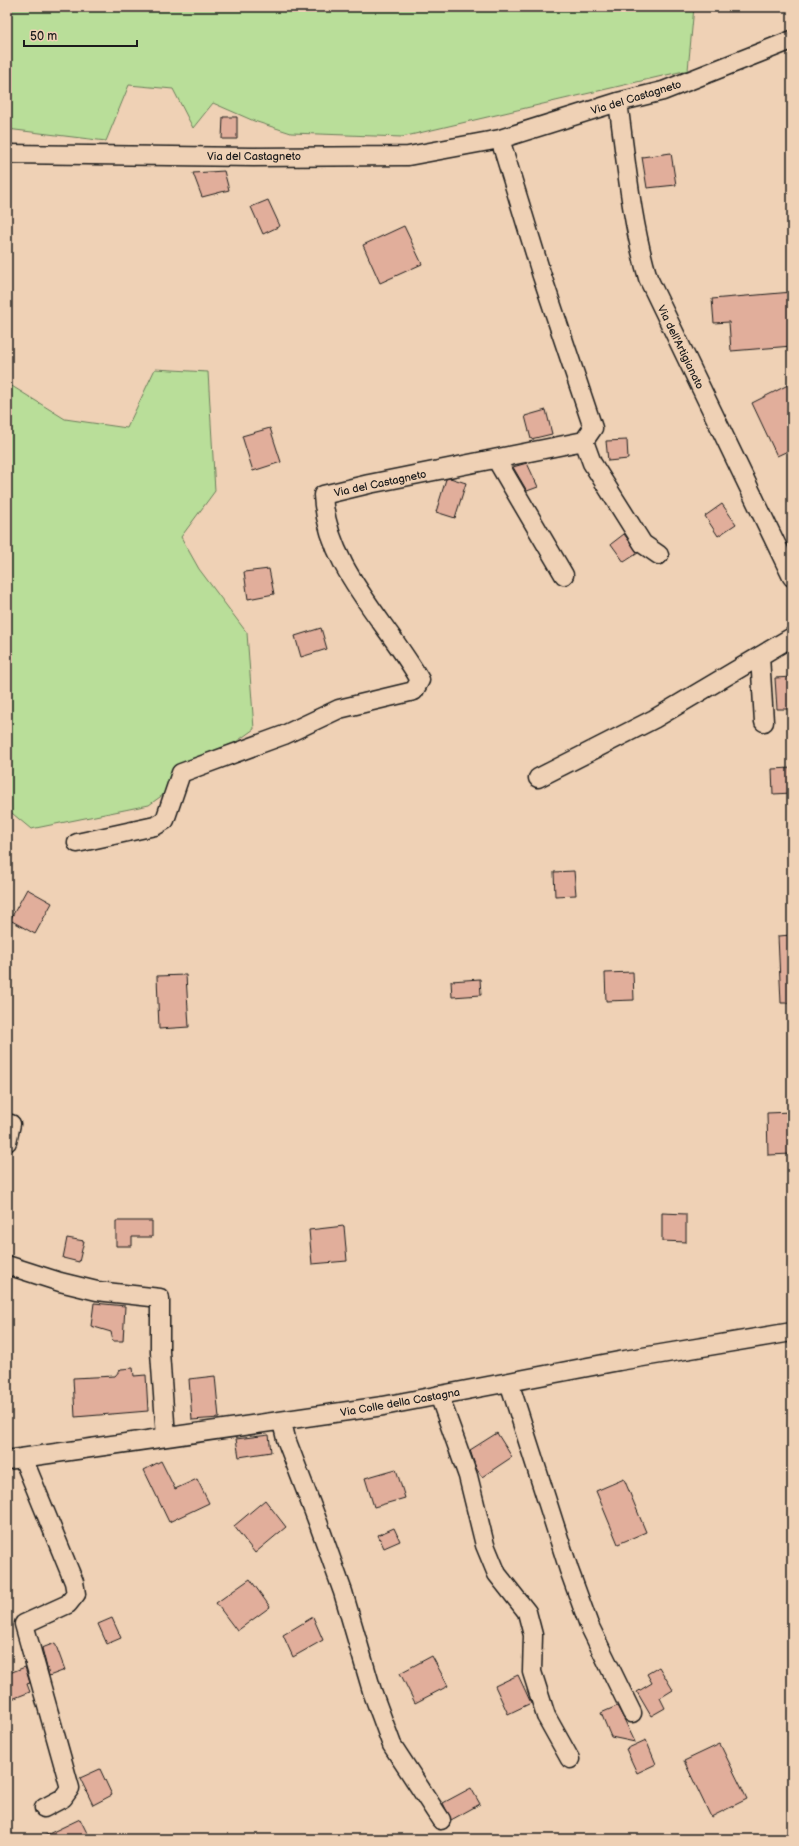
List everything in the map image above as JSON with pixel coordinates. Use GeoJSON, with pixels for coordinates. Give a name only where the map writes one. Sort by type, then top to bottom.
{"type":"FeatureCollection","features":[{"type":"Feature","properties":{"kind":"street","name":"Via del Castagneto"},"geometry":{"type":"LineString","coordinates":[[7,154],[253,157],[408,156],[500,139],[618,102],[663,91],[792,40]]}},
{"type":"Feature","properties":{"kind":"street","name":"Via dell'Artigianato"},"geometry":{"type":"LineString","coordinates":[[618,102],[636,231],[648,278],[792,577]]}},
{"type":"Feature","properties":{"kind":"street"},"geometry":{"type":"LineString","coordinates":[[500,139],[542,276],[593,428],[584,441],[592,463],[643,544],[659,555]]}},
{"type":"Feature","properties":{"kind":"street","name":"Via del Castagneto"},"geometry":{"type":"LineString","coordinates":[[77,843],[155,826],[165,820],[181,773],[284,735],[339,710],[414,691],[420,680],[406,656],[374,613],[343,565],[324,515],[323,495],[369,484],[584,441]]}},
{"type":"Feature","properties":{"kind":"street"},"geometry":{"type":"LineString","coordinates":[[499,459],[564,575]]}},
{"type":"Feature","properties":{"kind":"street"},"geometry":{"type":"LineString","coordinates":[[538,778],[654,718],[792,637]]}},
{"type":"Feature","properties":{"kind":"street"},"geometry":{"type":"LineString","coordinates":[[760,656],[764,722]]}},
{"type":"Feature","properties":{"kind":"street"},"geometry":{"type":"LineString","coordinates":[[7,1142],[11,1124]]}},
{"type":"Feature","properties":{"kind":"street"},"geometry":{"type":"LineString","coordinates":[[7,1265],[60,1282],[97,1291],[160,1298],[160,1352],[166,1437]]}},
{"type":"Feature","properties":{"kind":"street","name":"Via Colle della Castagna"},"geometry":{"type":"LineString","coordinates":[[15,1459],[282,1422],[792,1332]]}},
{"type":"Feature","properties":{"kind":"street"},"geometry":{"type":"LineString","coordinates":[[509,1382],[569,1570],[589,1625],[632,1713]]}},
{"type":"Feature","properties":{"kind":"street"},"geometry":{"type":"LineString","coordinates":[[439,1395],[468,1476],[485,1545],[497,1574],[528,1612],[533,1635],[532,1672],[546,1716],[570,1759]]}},
{"type":"Feature","properties":{"kind":"street"},"geometry":{"type":"LineString","coordinates":[[282,1422],[286,1439],[332,1562],[372,1691],[392,1745],[441,1820]]}},
{"type":"Feature","properties":{"kind":"street"},"geometry":{"type":"LineString","coordinates":[[15,1459],[74,1582],[76,1594],[68,1604],[24,1624],[70,1788],[63,1798],[44,1808]]}},
{"type":"Feature","properties":{"kind":"green space"},"geometry":{"type":"Polygon","coordinates":[[[7,7],[694,7],[688,70],[402,137],[291,133],[254,121],[213,103],[193,128],[173,89],[129,85],[106,141],[7,129],[7,7]]]}},
{"type":"Feature","properties":{"kind":"green space"},"geometry":{"type":"Polygon","coordinates":[[[155,369],[208,372],[215,491],[181,537],[199,569],[247,633],[254,729],[149,805],[31,829],[7,809],[7,383],[65,419],[127,428],[155,369]]]}},
{"type":"Feature","properties":{"kind":"building"},"geometry":{"type":"Polygon","coordinates":[[[223,117],[237,117],[237,139],[222,139],[223,117]]]}},
{"type":"Feature","properties":{"kind":"building"},"geometry":{"type":"Polygon","coordinates":[[[671,153],[676,185],[647,188],[642,157],[671,153]]]}},
{"type":"Feature","properties":{"kind":"building"},"geometry":{"type":"Polygon","coordinates":[[[224,171],[229,190],[202,197],[193,173],[224,171]]]}},
{"type":"Feature","properties":{"kind":"building"},"geometry":{"type":"Polygon","coordinates":[[[268,200],[280,226],[263,234],[251,207],[268,200]]]}},
{"type":"Feature","properties":{"kind":"building"},"geometry":{"type":"Polygon","coordinates":[[[404,226],[422,264],[380,283],[363,245],[404,226]]]}},
{"type":"Feature","properties":{"kind":"building"},"geometry":{"type":"Polygon","coordinates":[[[792,292],[792,346],[731,351],[729,322],[714,323],[712,299],[792,292]]]}},
{"type":"Feature","properties":{"kind":"building"},"geometry":{"type":"Polygon","coordinates":[[[792,383],[792,449],[777,456],[752,403],[792,383]]]}},
{"type":"Feature","properties":{"kind":"building"},"geometry":{"type":"Polygon","coordinates":[[[546,410],[552,434],[531,439],[525,416],[546,410]]]}},
{"type":"Feature","properties":{"kind":"building"},"geometry":{"type":"Polygon","coordinates":[[[270,428],[281,462],[253,471],[242,436],[270,428]]]}},
{"type":"Feature","properties":{"kind":"building"},"geometry":{"type":"Polygon","coordinates":[[[627,440],[628,459],[608,461],[606,441],[627,440]]]}},
{"type":"Feature","properties":{"kind":"building"},"geometry":{"type":"Polygon","coordinates":[[[527,463],[538,487],[527,491],[513,467],[527,463]]]}},
{"type":"Feature","properties":{"kind":"building"},"geometry":{"type":"Polygon","coordinates":[[[450,478],[466,483],[455,518],[436,512],[446,479],[450,478]]]}},
{"type":"Feature","properties":{"kind":"building"},"geometry":{"type":"Polygon","coordinates":[[[722,504],[736,524],[718,536],[705,516],[722,504]]]}},
{"type":"Feature","properties":{"kind":"building"},"geometry":{"type":"Polygon","coordinates":[[[624,534],[638,553],[624,562],[611,544],[624,534]]]}},
{"type":"Feature","properties":{"kind":"building"},"geometry":{"type":"Polygon","coordinates":[[[269,569],[274,594],[248,599],[244,572],[269,569]]]}},
{"type":"Feature","properties":{"kind":"building"},"geometry":{"type":"Polygon","coordinates":[[[321,628],[327,649],[301,657],[295,636],[321,628]]]}},
{"type":"Feature","properties":{"kind":"building"},"geometry":{"type":"Polygon","coordinates":[[[792,677],[792,709],[777,709],[775,678],[792,677]]]}},
{"type":"Feature","properties":{"kind":"building"},"geometry":{"type":"Polygon","coordinates":[[[792,768],[792,793],[773,794],[772,769],[792,768]]]}},
{"type":"Feature","properties":{"kind":"building"},"geometry":{"type":"Polygon","coordinates":[[[574,871],[576,895],[555,896],[554,872],[574,871]]]}},
{"type":"Feature","properties":{"kind":"building"},"geometry":{"type":"Polygon","coordinates":[[[27,889],[52,903],[35,934],[10,920],[27,889]]]}},
{"type":"Feature","properties":{"kind":"building"},"geometry":{"type":"Polygon","coordinates":[[[792,935],[792,1003],[781,1003],[778,936],[792,935]]]}},
{"type":"Feature","properties":{"kind":"building"},"geometry":{"type":"Polygon","coordinates":[[[633,972],[634,1000],[606,1001],[605,973],[633,972]]]}},
{"type":"Feature","properties":{"kind":"building"},"geometry":{"type":"Polygon","coordinates":[[[186,975],[189,1027],[159,1029],[157,976],[186,975]]]}},
{"type":"Feature","properties":{"kind":"building"},"geometry":{"type":"Polygon","coordinates":[[[480,979],[481,995],[452,997],[451,981],[480,979]]]}},
{"type":"Feature","properties":{"kind":"building"},"geometry":{"type":"Polygon","coordinates":[[[792,1112],[792,1154],[768,1155],[767,1113],[792,1112]]]}},
{"type":"Feature","properties":{"kind":"building"},"geometry":{"type":"Polygon","coordinates":[[[662,1213],[686,1214],[686,1242],[662,1241],[662,1213]]]}},
{"type":"Feature","properties":{"kind":"building"},"geometry":{"type":"Polygon","coordinates":[[[116,1221],[152,1221],[152,1237],[132,1237],[132,1246],[116,1246],[116,1221]]]}},
{"type":"Feature","properties":{"kind":"building"},"geometry":{"type":"Polygon","coordinates":[[[344,1226],[347,1261],[312,1264],[309,1230],[344,1226]]]}},
{"type":"Feature","properties":{"kind":"building"},"geometry":{"type":"Polygon","coordinates":[[[67,1238],[84,1241],[79,1262],[63,1258],[67,1238]]]}},
{"type":"Feature","properties":{"kind":"building"},"geometry":{"type":"Polygon","coordinates":[[[94,1303],[125,1306],[123,1341],[113,1341],[111,1332],[91,1326],[94,1303]]]}},
{"type":"Feature","properties":{"kind":"building"},"geometry":{"type":"Polygon","coordinates":[[[133,1368],[134,1376],[146,1375],[148,1411],[75,1417],[73,1378],[115,1376],[121,1369],[133,1368]]]}},
{"type":"Feature","properties":{"kind":"building"},"geometry":{"type":"Polygon","coordinates":[[[215,1376],[219,1418],[192,1420],[189,1379],[215,1376]]]}},
{"type":"Feature","properties":{"kind":"building"},"geometry":{"type":"Polygon","coordinates":[[[497,1433],[512,1457],[482,1477],[476,1468],[470,1450],[497,1433]]]}},
{"type":"Feature","properties":{"kind":"building"},"geometry":{"type":"Polygon","coordinates":[[[269,1435],[271,1452],[239,1457],[236,1439],[269,1435]]]}},
{"type":"Feature","properties":{"kind":"building"},"geometry":{"type":"Polygon","coordinates":[[[161,1461],[175,1489],[197,1479],[209,1503],[169,1522],[144,1470],[161,1461]]]}},
{"type":"Feature","properties":{"kind":"building"},"geometry":{"type":"Polygon","coordinates":[[[396,1469],[405,1498],[374,1507],[365,1478],[396,1469]]]}},
{"type":"Feature","properties":{"kind":"building"},"geometry":{"type":"Polygon","coordinates":[[[624,1479],[646,1532],[618,1544],[596,1491],[624,1479]]]}},
{"type":"Feature","properties":{"kind":"building"},"geometry":{"type":"Polygon","coordinates":[[[265,1500],[286,1527],[255,1553],[234,1526],[265,1500]]]}},
{"type":"Feature","properties":{"kind":"building"},"geometry":{"type":"Polygon","coordinates":[[[394,1528],[400,1541],[384,1548],[378,1535],[394,1528]]]}},
{"type":"Feature","properties":{"kind":"building"},"geometry":{"type":"Polygon","coordinates":[[[250,1579],[270,1607],[237,1631],[216,1603],[250,1579]]]}},
{"type":"Feature","properties":{"kind":"building"},"geometry":{"type":"Polygon","coordinates":[[[313,1617],[323,1640],[293,1657],[283,1635],[313,1617]]]}},
{"type":"Feature","properties":{"kind":"building"},"geometry":{"type":"Polygon","coordinates":[[[112,1618],[121,1638],[107,1644],[98,1624],[112,1618]]]}},
{"type":"Feature","properties":{"kind":"building"},"geometry":{"type":"Polygon","coordinates":[[[55,1643],[65,1670],[49,1676],[42,1648],[55,1643]]]}},
{"type":"Feature","properties":{"kind":"building"},"geometry":{"type":"Polygon","coordinates":[[[432,1656],[448,1686],[415,1703],[400,1673],[432,1656]]]}},
{"type":"Feature","properties":{"kind":"building"},"geometry":{"type":"Polygon","coordinates":[[[25,1667],[30,1683],[27,1684],[30,1692],[7,1701],[7,1674],[25,1667]]]}},
{"type":"Feature","properties":{"kind":"building"},"geometry":{"type":"Polygon","coordinates":[[[659,1667],[673,1690],[660,1698],[665,1708],[651,1716],[637,1692],[652,1683],[647,1674],[659,1667]]]}},
{"type":"Feature","properties":{"kind":"building"},"geometry":{"type":"Polygon","coordinates":[[[518,1675],[531,1703],[508,1714],[495,1686],[518,1675]]]}},
{"type":"Feature","properties":{"kind":"building"},"geometry":{"type":"Polygon","coordinates":[[[617,1706],[635,1742],[611,1737],[601,1713],[617,1706]]]}},
{"type":"Feature","properties":{"kind":"building"},"geometry":{"type":"Polygon","coordinates":[[[646,1740],[656,1764],[637,1773],[626,1749],[646,1740]]]}},
{"type":"Feature","properties":{"kind":"building"},"geometry":{"type":"Polygon","coordinates":[[[720,1744],[747,1799],[711,1817],[684,1761],[720,1744]]]}},
{"type":"Feature","properties":{"kind":"building"},"geometry":{"type":"Polygon","coordinates":[[[100,1769],[112,1795],[93,1805],[80,1778],[100,1769]]]}},
{"type":"Feature","properties":{"kind":"building"},"geometry":{"type":"Polygon","coordinates":[[[471,1788],[480,1804],[451,1820],[443,1803],[471,1788]]]}},
{"type":"Feature","properties":{"kind":"building"},"geometry":{"type":"Polygon","coordinates":[[[80,1819],[90,1839],[38,1839],[80,1819]]]}}]}
